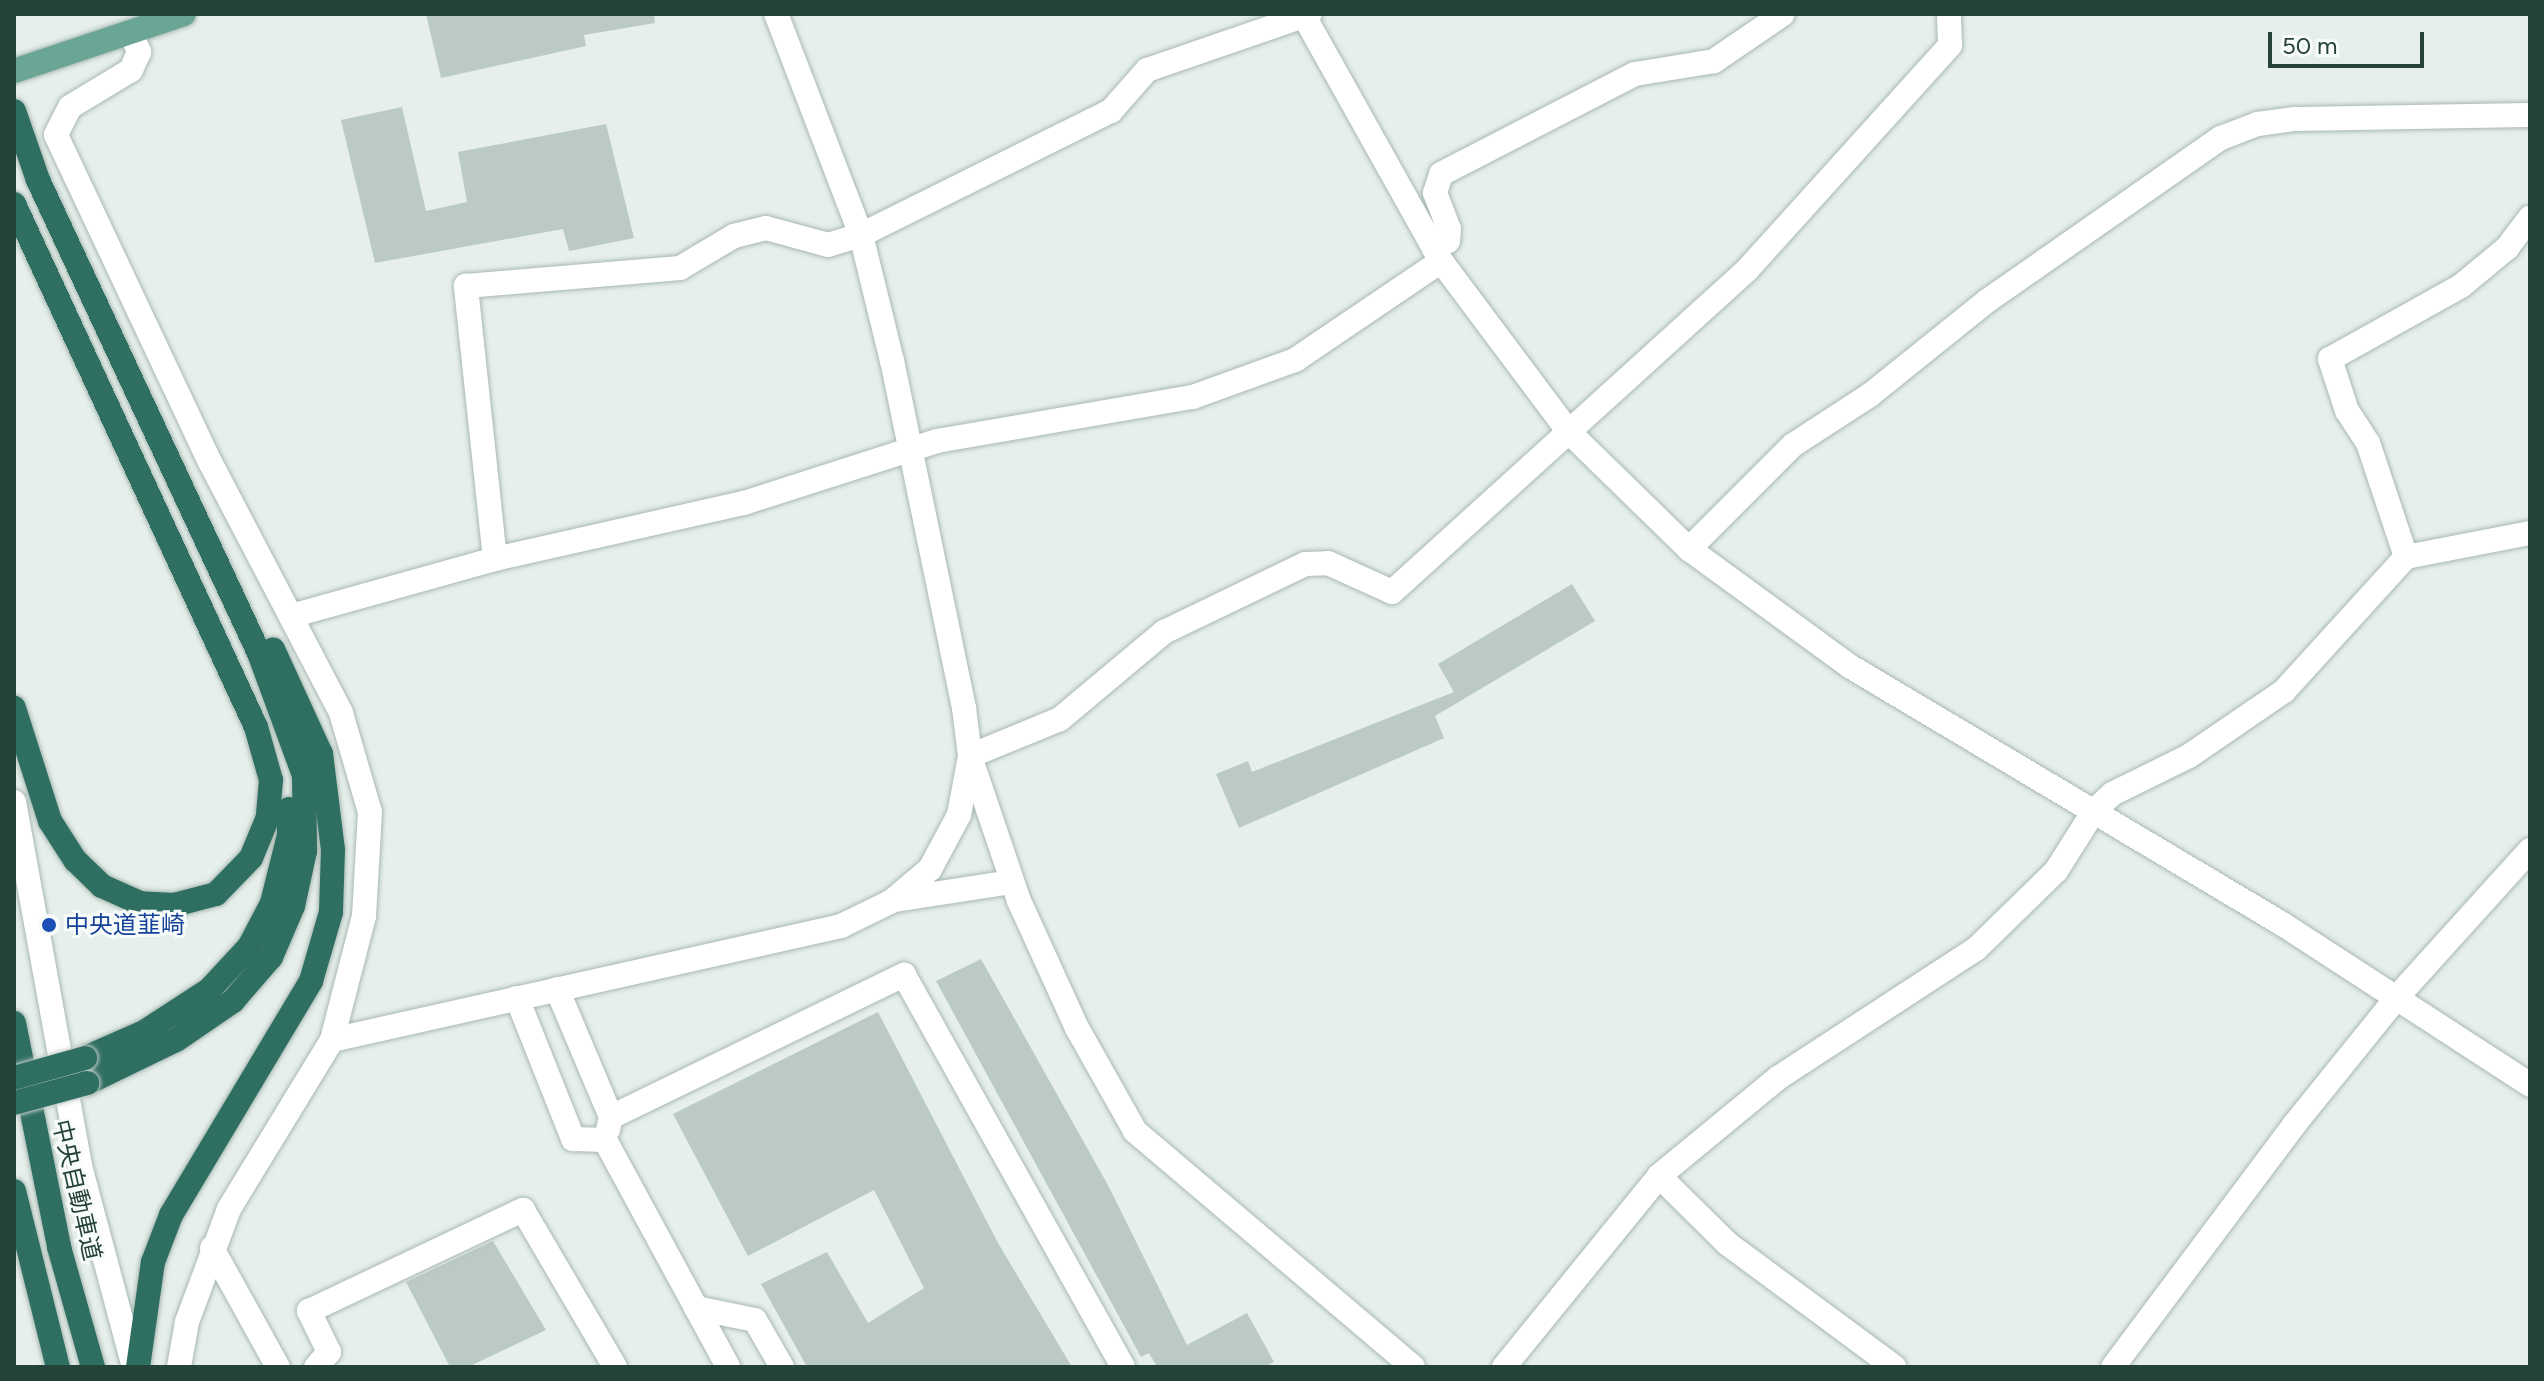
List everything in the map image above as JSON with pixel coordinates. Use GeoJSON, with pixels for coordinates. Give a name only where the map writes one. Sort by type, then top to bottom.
{"type":"FeatureCollection","features":[{"type":"Feature","properties":{"kind":"highway"},"geometry":{"type":"LineString","coordinates":[[14,111],[38,180],[259,653],[304,775],[305,851],[293,906],[271,957],[233,1001],[176,1040],[87,1083],[14,1103]]}},
{"type":"Feature","properties":{"kind":"highway"},"geometry":{"type":"LineString","coordinates":[[14,204],[82,360],[256,727],[271,780],[268,817],[251,858],[216,894],[174,905],[140,903],[102,886],[75,860],[50,821],[14,708]]}},
{"type":"Feature","properties":{"kind":"highway"},"geometry":{"type":"LineString","coordinates":[[116,345],[266,633],[321,754],[333,850],[331,912],[311,981],[171,1215],[153,1262],[136,1367]]}},
{"type":"Feature","properties":{"kind":"highway"},"geometry":{"type":"LineString","coordinates":[[14,1078],[85,1058],[144,1032],[209,990],[249,947],[272,903],[289,820],[289,777],[265,703],[82,360]]}},
{"type":"Feature","properties":{"kind":"highway","name":"中央自動車道"},"geometry":{"type":"LineString","coordinates":[[14,1023],[56,1232],[93,1367]]}},
{"type":"Feature","properties":{"kind":"highway"},"geometry":{"type":"LineString","coordinates":[[14,1191],[58,1367]]}},
{"type":"Feature","properties":{"kind":"main road"},"geometry":{"type":"LineString","coordinates":[[14,71],[184,14]]}},
{"type":"Feature","properties":{"kind":"street"},"geometry":{"type":"LineString","coordinates":[[776,14],[861,235],[911,451],[970,756],[1012,882],[1077,1028],[1135,1131],[1413,1367]]}},
{"type":"Feature","properties":{"kind":"street"},"geometry":{"type":"LineString","coordinates":[[495,559],[466,286],[680,268],[734,236],[766,228],[828,245],[861,235],[1111,111],[1147,70],[1305,14],[1438,255],[1569,432],[1689,549],[1851,667],[2398,996],[2530,1085]]}},
{"type":"Feature","properties":{"kind":"street"},"geometry":{"type":"LineString","coordinates":[[291,616],[495,559],[744,503],[937,441],[1193,397],[1259,375],[1295,360],[1438,255],[1448,241],[1449,229],[1435,193],[1441,174],[1635,74],[1722,57],[1783,14]]}},
{"type":"Feature","properties":{"kind":"street"},"geometry":{"type":"LineString","coordinates":[[970,756],[1060,719],[1164,632],[1305,564],[1328,563],[1392,592],[1747,270],[1950,45],[1949,14]]}},
{"type":"Feature","properties":{"kind":"street"},"geometry":{"type":"LineString","coordinates":[[131,33],[139,52],[131,70],[70,107],[56,135],[210,462],[341,713],[370,812],[370,878],[364,916],[332,1040],[229,1209],[212,1248],[179,1367]]}},
{"type":"Feature","properties":{"kind":"street"},"geometry":{"type":"LineString","coordinates":[[1689,549],[1793,445],[1870,395],[1987,301],[2221,138],[2258,124],[2295,119],[2530,115]]}},
{"type":"Feature","properties":{"kind":"street"},"geometry":{"type":"LineString","coordinates":[[2406,557],[2368,443],[2347,411],[2330,359],[2425,301],[2461,286],[2507,248],[2530,218]]}},
{"type":"Feature","properties":{"kind":"street"},"geometry":{"type":"LineString","coordinates":[[1504,1367],[1659,1176],[1778,1078],[1976,949],[2056,871],[2094,811],[2112,794],[2189,756],[2284,691],[2406,557],[2530,533]]}},
{"type":"Feature","properties":{"kind":"street"},"geometry":{"type":"LineString","coordinates":[[332,1040],[841,926],[892,901],[930,869],[959,815],[970,756]]}},
{"type":"Feature","properties":{"kind":"street"},"geometry":{"type":"LineString","coordinates":[[14,802],[80,1166],[136,1367]]}},
{"type":"Feature","properties":{"kind":"street"},"geometry":{"type":"LineString","coordinates":[[2117,1365],[2294,1125],[2398,996],[2530,850]]}},
{"type":"Feature","properties":{"kind":"street"},"geometry":{"type":"LineString","coordinates":[[892,901],[1012,882]]}},
{"type":"Feature","properties":{"kind":"street"},"geometry":{"type":"LineString","coordinates":[[517,998],[573,1139],[608,1129],[904,975],[1123,1367]]}},
{"type":"Feature","properties":{"kind":"street"},"geometry":{"type":"LineString","coordinates":[[557,989],[608,1129],[728,1367]]}},
{"type":"Feature","properties":{"kind":"street"},"geometry":{"type":"LineString","coordinates":[[1659,1176],[1728,1244],[1894,1367]]}},
{"type":"Feature","properties":{"kind":"street"},"geometry":{"type":"LineString","coordinates":[[316,1367],[329,1352],[309,1311],[523,1210],[615,1367]]}},
{"type":"Feature","properties":{"kind":"street"},"geometry":{"type":"LineString","coordinates":[[212,1248],[278,1367]]}},
{"type":"Feature","properties":{"kind":"street"},"geometry":{"type":"LineString","coordinates":[[696,1308],[755,1320],[782,1367]]}},
{"type":"Feature","properties":{"kind":"building"},"geometry":{"type":"Polygon","coordinates":[[[426,14],[654,14],[655,23],[584,35],[586,46],[441,78],[426,14]]]}},
{"type":"Feature","properties":{"kind":"building"},"geometry":{"type":"Polygon","coordinates":[[[402,107],[426,211],[467,202],[458,152],[606,124],[634,238],[569,251],[563,229],[375,263],[341,120],[402,107]]]}},
{"type":"Feature","properties":{"kind":"building"},"geometry":{"type":"Polygon","coordinates":[[[1572,584],[1595,621],[1435,716],[1444,738],[1239,828],[1216,774],[1248,761],[1252,772],[1454,692],[1438,664],[1572,584]]]}},
{"type":"Feature","properties":{"kind":"building"},"geometry":{"type":"Polygon","coordinates":[[[981,959],[1109,1187],[1187,1345],[1247,1313],[1274,1362],[1263,1367],[1157,1367],[1149,1353],[1141,1357],[936,981],[981,959]]]}},
{"type":"Feature","properties":{"kind":"building"},"geometry":{"type":"Polygon","coordinates":[[[878,1012],[998,1243],[1072,1367],[807,1367],[761,1284],[827,1252],[868,1323],[924,1288],[874,1190],[748,1256],[673,1114],[878,1012]]]}},
{"type":"Feature","properties":{"kind":"building"},"geometry":{"type":"Polygon","coordinates":[[[493,1241],[546,1330],[468,1367],[450,1367],[406,1282],[493,1241]]]}},
{"type":"Feature","properties":{"kind":"place","name":"中央道韮崎"},"geometry":{"type":"Point","coordinates":[49,925]}}]}
